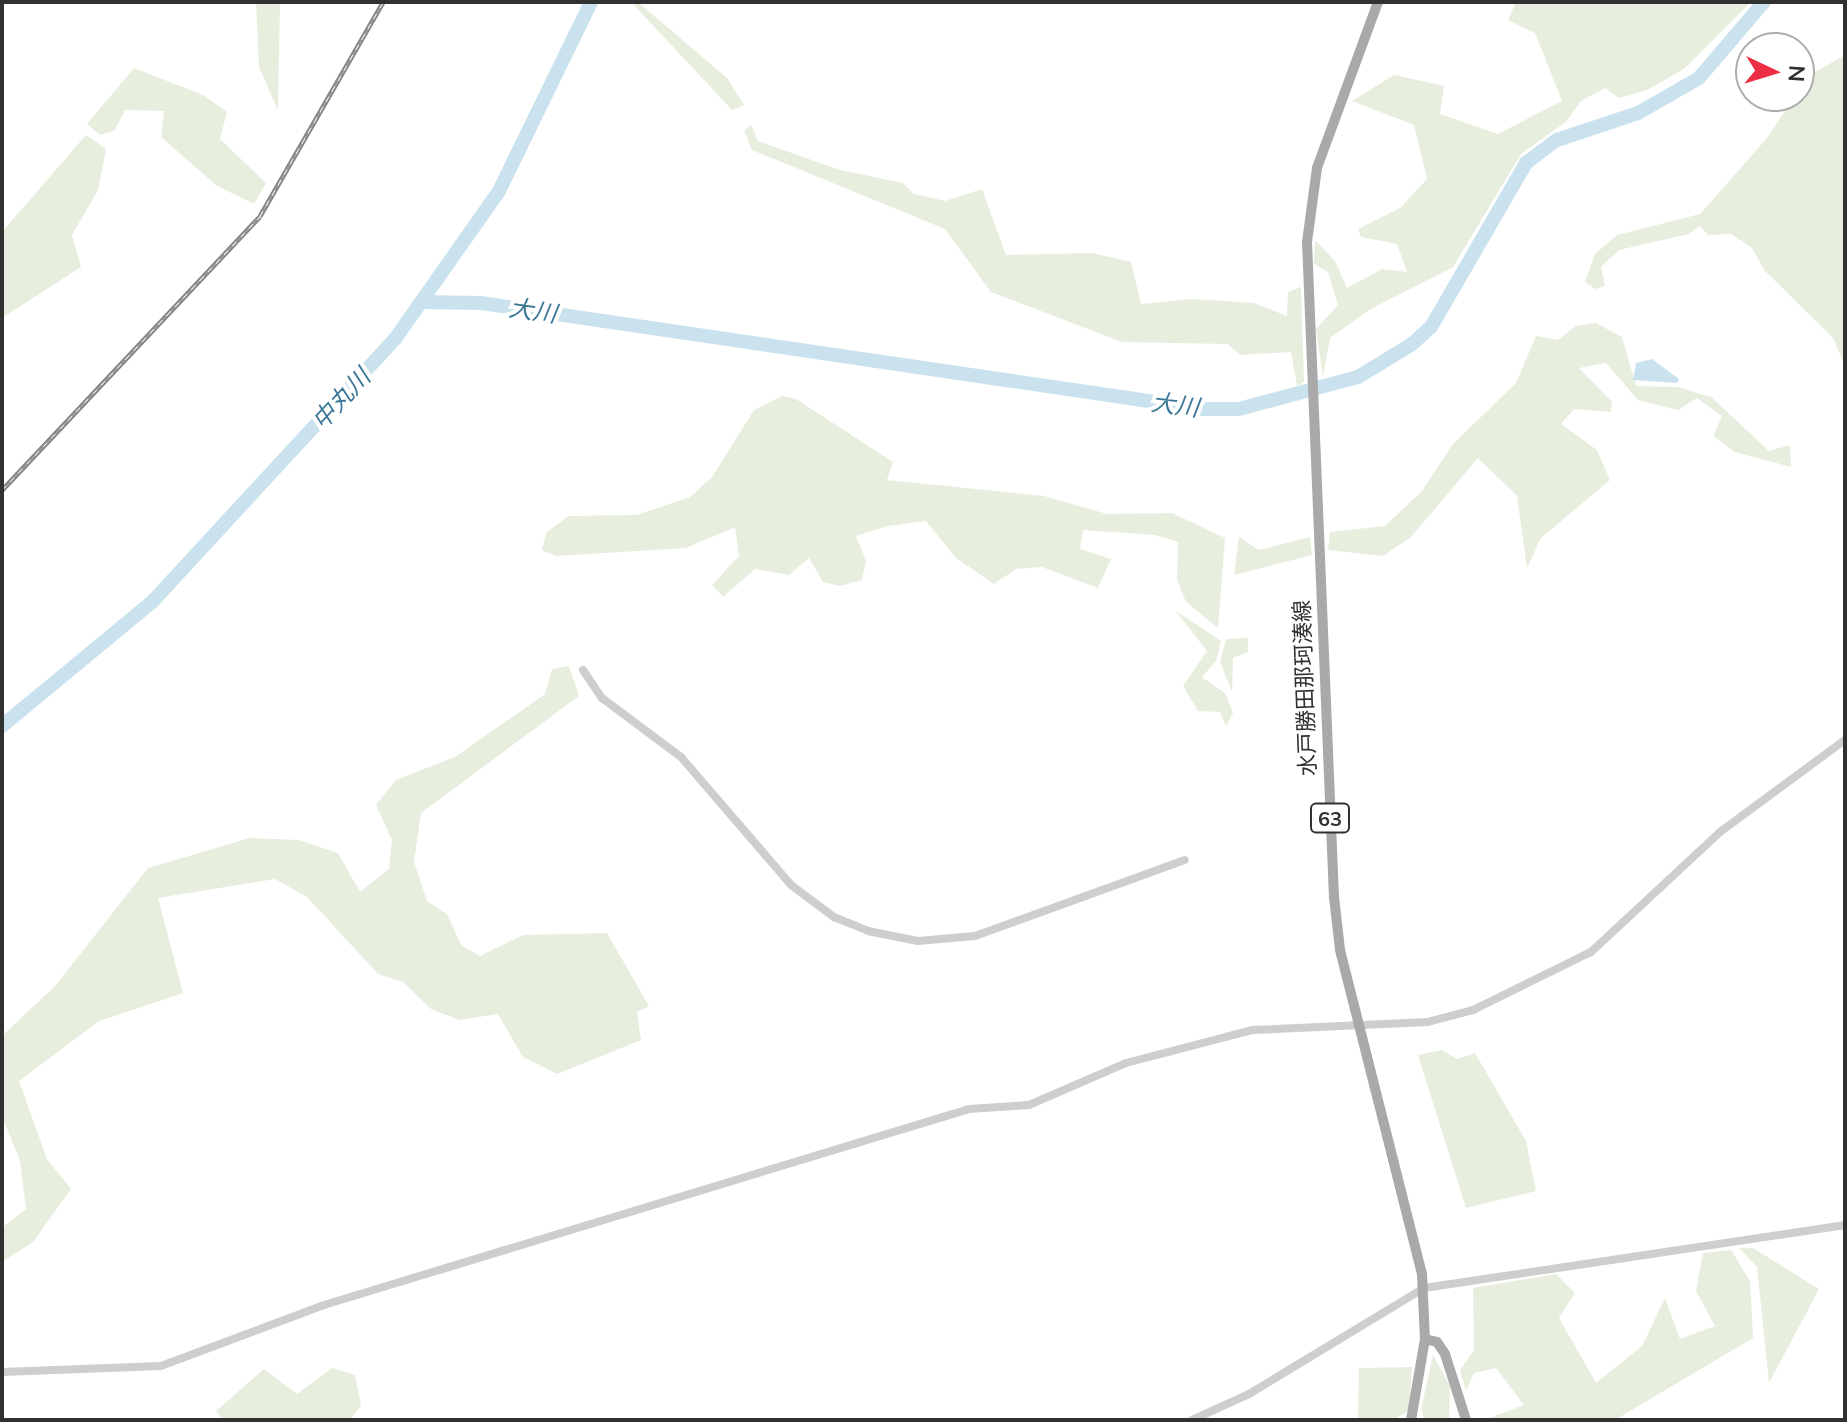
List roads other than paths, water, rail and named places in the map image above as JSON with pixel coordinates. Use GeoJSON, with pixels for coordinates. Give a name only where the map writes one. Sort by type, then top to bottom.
{"type":"FeatureCollection","features":[{"type":"Feature","properties":{"kind":"main road","name":"水戸勝田那珂湊線"},"geometry":{"type":"LineString","coordinates":[[1378,2],[1311,194],[1313,388],[1334,897],[1360,1023],[1424,1288],[1425,1339],[1411,1420]]}},
{"type":"Feature","properties":{"kind":"main road"},"geometry":{"type":"LineString","coordinates":[[1425,1339],[1437,1342],[1445,1354],[1466,1420]]}},
{"type":"Feature","properties":{"kind":"street"},"geometry":{"type":"LineString","coordinates":[[583,670],[602,698],[681,757],[791,885],[834,917],[868,931],[918,941],[975,936],[1185,860]]}},
{"type":"Feature","properties":{"kind":"street"},"geometry":{"type":"LineString","coordinates":[[2,1372],[161,1366],[334,1301],[969,1109],[1029,1105],[1126,1063],[1253,1030],[1428,1022],[1460,1014],[1577,961],[1636,915],[1720,832],[1845,740]]}},
{"type":"Feature","properties":{"kind":"street"},"geometry":{"type":"LineString","coordinates":[[1192,1420],[1249,1394],[1424,1288],[1845,1225]]}},
{"type":"Feature","properties":{"kind":"water"},"geometry":{"type":"Polygon","coordinates":[[[1652,359],[1679,379],[1677,383],[1633,380],[1636,363],[1652,359]]]}},
{"type":"Feature","properties":{"kind":"waterway","name":"中丸川"},"geometry":{"type":"LineString","coordinates":[[2,726],[153,601],[395,339],[499,191],[591,2]]}},
{"type":"Feature","properties":{"kind":"waterway","name":"大川"},"geometry":{"type":"LineString","coordinates":[[421,302],[481,303],[1203,409],[1239,409],[1358,377],[1412,344],[1431,327],[1526,163],[1557,140],[1638,113],[1699,78],[1764,2]]}},
{"type":"Feature","properties":{"kind":"railway"},"geometry":{"type":"LineString","coordinates":[[2,490],[260,216],[383,2]]}}]}
